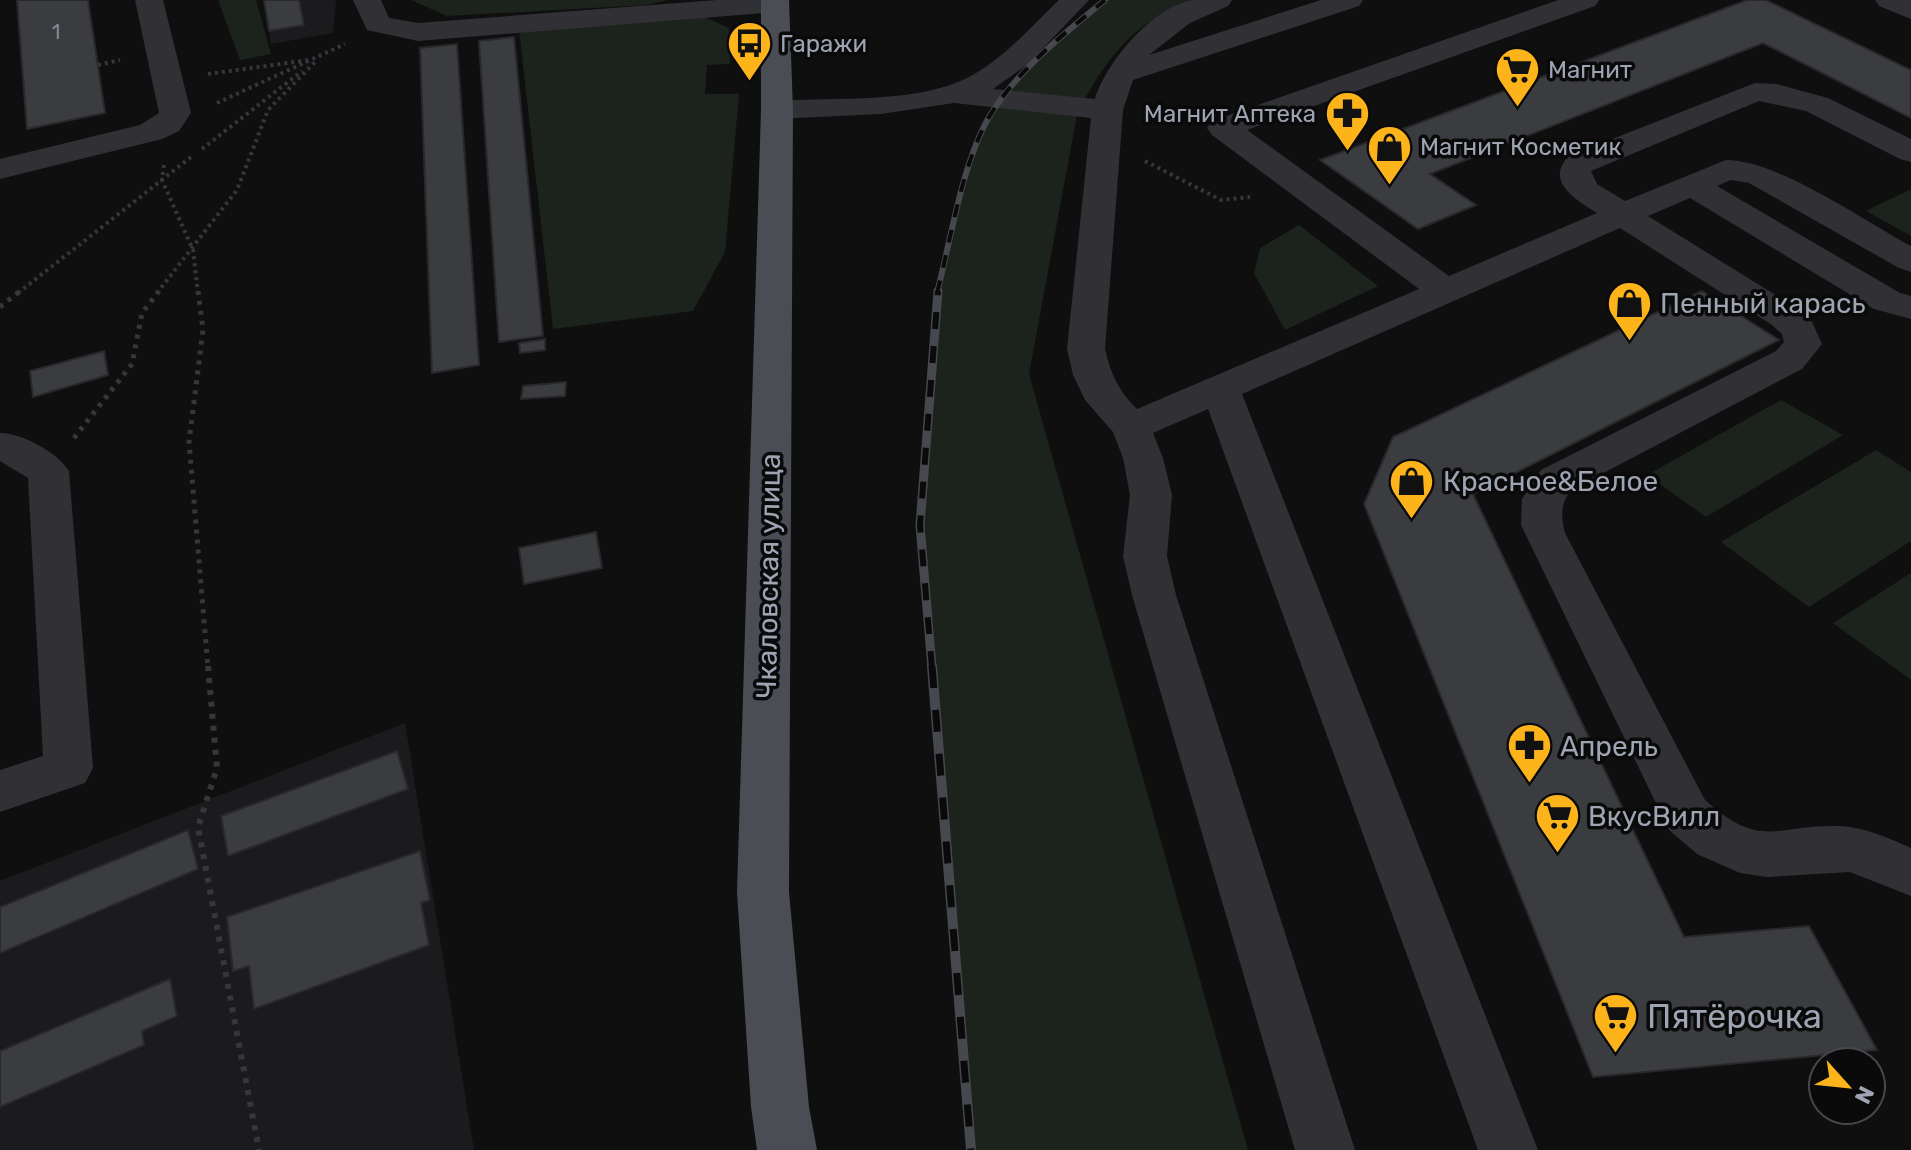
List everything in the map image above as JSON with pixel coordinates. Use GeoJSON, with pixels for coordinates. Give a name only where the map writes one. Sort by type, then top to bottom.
{"type":"FeatureCollection","features":[{"type":"Feature","properties":{"kind":"main road","name":"Чкаловская улица"},"geometry":{"type":"LineString","coordinates":[[775,2],[777,110],[763,892],[780,1107],[787,1150]]}},
{"type":"Feature","properties":{"kind":"street"},"geometry":{"type":"LineString","coordinates":[[0,169],[151,132],[168,124],[175,113],[149,0]]}},
{"type":"Feature","properties":{"kind":"street"},"geometry":{"type":"LineString","coordinates":[[367,0],[377,24],[418,32],[775,2]]}},
{"type":"Feature","properties":{"kind":"street"},"geometry":{"type":"LineString","coordinates":[[955,94],[977,86],[1000,72],[1075,0]]}},
{"type":"Feature","properties":{"kind":"street"},"geometry":{"type":"LineString","coordinates":[[1218,0],[1196,7],[1155,34],[1113,92],[1086,349],[1092,375],[1105,400],[1131,427],[1143,458],[1151,495],[1145,526],[1145,556],[1154,595],[1325,1150]]}},
{"type":"Feature","properties":{"kind":"street"},"geometry":{"type":"LineString","coordinates":[[777,110],[906,101],[955,94],[1113,92],[1349,0]]}},
{"type":"Feature","properties":{"kind":"street"},"geometry":{"type":"LineString","coordinates":[[1446,291],[1223,128],[1585,0]]}},
{"type":"Feature","properties":{"kind":"street"},"geometry":{"type":"LineString","coordinates":[[1889,0],[1911,10]]}},
{"type":"Feature","properties":{"kind":"street"},"geometry":{"type":"LineString","coordinates":[[1911,152],[1813,101],[1778,92],[1755,92],[1581,163],[1575,169],[1578,184],[1785,317],[1799,330],[1803,344],[1789,360],[1556,480],[1543,494],[1540,505],[1544,533],[1687,815],[1712,839],[1737,851],[1764,855],[1841,849],[1871,856],[1911,873]]}},
{"type":"Feature","properties":{"kind":"street"},"geometry":{"type":"LineString","coordinates":[[1131,427],[1726,170],[1752,172],[1911,261]]}},
{"type":"Feature","properties":{"kind":"street"},"geometry":{"type":"LineString","coordinates":[[1692,185],[1887,301],[1911,308]]}},
{"type":"Feature","properties":{"kind":"street"},"geometry":{"type":"LineString","coordinates":[[1220,389],[1508,1150]]}},
{"type":"Feature","properties":{"kind":"street"},"geometry":{"type":"LineString","coordinates":[[0,447],[7,447],[48,471],[68,768],[0,791]]}},
{"type":"Feature","properties":{"kind":"path"},"geometry":{"type":"LineString","coordinates":[[259,1150],[198,827],[217,768],[189,442],[203,330],[193,250],[162,180],[168,124],[330,53]]}},
{"type":"Feature","properties":{"kind":"path"},"geometry":{"type":"LineString","coordinates":[[167,80],[318,58]]}},
{"type":"Feature","properties":{"kind":"path"},"geometry":{"type":"LineString","coordinates":[[0,307],[318,58]]}},
{"type":"Feature","properties":{"kind":"path"},"geometry":{"type":"LineString","coordinates":[[48,471],[132,364],[142,313],[237,190],[268,110],[318,58]]}},
{"type":"Feature","properties":{"kind":"shaded area"},"geometry":{"type":"Polygon","coordinates":[[[218,0],[256,0],[271,54],[240,60],[218,0]]]}},
{"type":"Feature","properties":{"kind":"shaded area"},"geometry":{"type":"Polygon","coordinates":[[[264,0],[336,0],[333,33],[271,44],[264,0]]]}},
{"type":"Feature","properties":{"kind":"shaded area"},"geometry":{"type":"Polygon","coordinates":[[[411,0],[667,0],[646,5],[447,16],[411,0]]]}},
{"type":"Feature","properties":{"kind":"shaded area"},"geometry":{"type":"Polygon","coordinates":[[[1105,0],[1194,0],[1154,18],[1123,44],[1098,77],[1077,115],[1029,374],[1248,1150],[971,1150],[920,525],[935,302],[974,149],[990,116],[1031,63],[1105,0]]]}},
{"type":"Feature","properties":{"kind":"shaded area"},"geometry":{"type":"Polygon","coordinates":[[[703,16],[729,28],[730,64],[707,65],[705,94],[739,94],[725,252],[693,311],[553,329],[519,30],[703,16]]]}},
{"type":"Feature","properties":{"kind":"shaded area"},"geometry":{"type":"Polygon","coordinates":[[[1911,189],[1911,236],[1866,211],[1911,189]]]}},
{"type":"Feature","properties":{"kind":"shaded area"},"geometry":{"type":"Polygon","coordinates":[[[1299,225],[1378,286],[1285,330],[1254,273],[1260,248],[1299,225]]]}},
{"type":"Feature","properties":{"kind":"shaded area"},"geometry":{"type":"Polygon","coordinates":[[[1781,400],[1843,435],[1706,517],[1647,475],[1781,400]]]}},
{"type":"Feature","properties":{"kind":"shaded area"},"geometry":{"type":"Polygon","coordinates":[[[1876,450],[1911,472],[1911,541],[1809,607],[1721,542],[1876,450]]]}},
{"type":"Feature","properties":{"kind":"shaded area"},"geometry":{"type":"Polygon","coordinates":[[[1911,573],[1911,680],[1833,623],[1911,573]]]}},
{"type":"Feature","properties":{"kind":"shaded area"},"geometry":{"type":"Polygon","coordinates":[[[405,723],[474,1150],[0,1150],[0,881],[405,723]]]}},
{"type":"Feature","properties":{"kind":"building"},"geometry":{"type":"Polygon","coordinates":[[[17,0],[88,0],[105,113],[27,129],[17,0]]]}},
{"type":"Feature","properties":{"kind":"building"},"geometry":{"type":"Polygon","coordinates":[[[264,0],[299,0],[304,25],[269,31],[264,0]]]}},
{"type":"Feature","properties":{"kind":"building"},"geometry":{"type":"Polygon","coordinates":[[[1747,0],[1766,0],[1911,70],[1911,118],[1763,43],[1430,174],[1476,205],[1418,229],[1320,160],[1747,0]]]}},
{"type":"Feature","properties":{"kind":"building"},"geometry":{"type":"Polygon","coordinates":[[[514,37],[543,336],[499,342],[479,41],[514,37]]]}},
{"type":"Feature","properties":{"kind":"building"},"geometry":{"type":"Polygon","coordinates":[[[457,44],[479,365],[432,373],[420,48],[457,44]]]}},
{"type":"Feature","properties":{"kind":"building"},"geometry":{"type":"Polygon","coordinates":[[[1702,291],[1779,340],[1473,494],[1684,937],[1809,926],[1875,1046],[1807,1046],[1807,1057],[1593,1077],[1364,504],[1393,437],[1702,291]]]}},
{"type":"Feature","properties":{"kind":"building"},"geometry":{"type":"Polygon","coordinates":[[[545,339],[545,350],[520,353],[519,343],[545,339]]]}},
{"type":"Feature","properties":{"kind":"building"},"geometry":{"type":"Polygon","coordinates":[[[104,351],[108,375],[33,397],[30,371],[104,351]]]}},
{"type":"Feature","properties":{"kind":"building"},"geometry":{"type":"Polygon","coordinates":[[[566,382],[565,396],[521,399],[523,386],[566,382]]]}},
{"type":"Feature","properties":{"kind":"building"},"geometry":{"type":"Polygon","coordinates":[[[596,532],[602,568],[524,584],[519,548],[596,532]]]}},
{"type":"Feature","properties":{"kind":"building"},"geometry":{"type":"Polygon","coordinates":[[[397,751],[408,789],[228,856],[221,816],[397,751]]]}},
{"type":"Feature","properties":{"kind":"building"},"geometry":{"type":"Polygon","coordinates":[[[188,830],[198,869],[0,953],[0,907],[188,830]]]}},
{"type":"Feature","properties":{"kind":"building"},"geometry":{"type":"Polygon","coordinates":[[[420,851],[430,900],[421,903],[429,945],[254,1009],[249,966],[233,971],[227,917],[420,851]]]}},
{"type":"Feature","properties":{"kind":"building"},"geometry":{"type":"Polygon","coordinates":[[[170,979],[177,1016],[142,1031],[144,1045],[0,1107],[0,1051],[170,979]]]}},
{"type":"Feature","properties":{"kind":"railway"},"geometry":{"type":"LineString","coordinates":[[937,293],[964,179],[989,117],[1027,68],[1105,0]]}},
{"type":"Feature","properties":{"kind":"railway"},"geometry":{"type":"LineString","coordinates":[[932,668],[920,525],[938,291]]}},
{"type":"Feature","properties":{"kind":"railway"},"geometry":{"type":"LineString","coordinates":[[932,666],[971,1150]]}},
{"type":"Feature","properties":{"kind":"place","name":"Гаражи"},"geometry":{"type":"Point","coordinates":[749,83]}},
{"type":"Feature","properties":{"kind":"place","name":"Магнит"},"geometry":{"type":"Point","coordinates":[1517,109]}},
{"type":"Feature","properties":{"kind":"place","name":"Магнит Аптека"},"geometry":{"type":"Point","coordinates":[1347,153]}},
{"type":"Feature","properties":{"kind":"place","name":"Магнит Косметик"},"geometry":{"type":"Point","coordinates":[1389,186]}},
{"type":"Feature","properties":{"kind":"place","name":"Пенный карась"},"geometry":{"type":"Point","coordinates":[1629,342]}},
{"type":"Feature","properties":{"kind":"place","name":"Красное&Белое"},"geometry":{"type":"Point","coordinates":[1412,520]}},
{"type":"Feature","properties":{"kind":"place","name":"Апрель"},"geometry":{"type":"Point","coordinates":[1529,785]}},
{"type":"Feature","properties":{"kind":"place","name":"ВкусВилл"},"geometry":{"type":"Point","coordinates":[1557,855]}},
{"type":"Feature","properties":{"kind":"place","name":"Пятёрочка"},"geometry":{"type":"Point","coordinates":[1616,1055]}}]}
